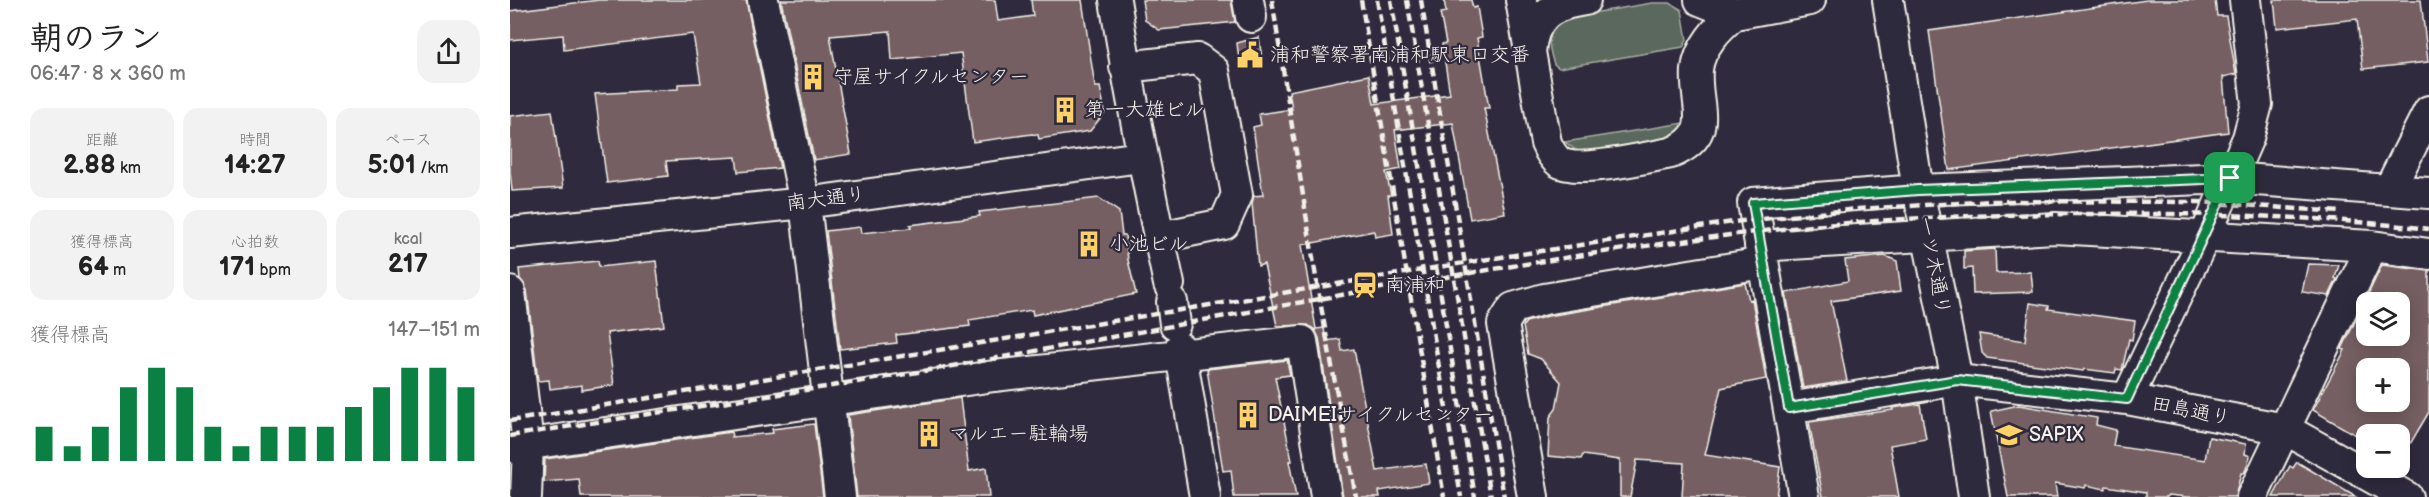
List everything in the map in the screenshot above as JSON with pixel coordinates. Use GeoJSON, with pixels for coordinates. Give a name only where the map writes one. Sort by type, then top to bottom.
{"type":"FeatureCollection","features":[{"type":"Feature","properties":{"kind":"street"},"geometry":{"type":"LineString","coordinates":[[763,0],[805,203],[840,497]]}},
{"type":"Feature","properties":{"kind":"street"},"geometry":{"type":"LineString","coordinates":[[1115,0],[1141,157],[1160,237],[1205,497]]}},
{"type":"Feature","properties":{"kind":"street"},"geometry":{"type":"LineString","coordinates":[[1530,52],[1534,31],[1546,13],[1558,6],[1585,0]]}},
{"type":"Feature","properties":{"kind":"street"},"geometry":{"type":"LineString","coordinates":[[1522,1],[1546,143],[1553,157],[1559,162],[1567,166],[1586,167],[1671,153],[1685,147],[1695,137],[1702,113],[1697,72],[1699,58],[1721,24],[1712,4],[1810,0]]}},
{"type":"Feature","properties":{"kind":"street","name":"一ツ木通り"},"geometry":{"type":"LineString","coordinates":[[1888,0],[1918,190],[1957,380],[1974,497]]}},
{"type":"Feature","properties":{"kind":"street"},"geometry":{"type":"LineString","coordinates":[[2127,399],[2205,236],[2248,138],[2257,104],[2245,0]]}},
{"type":"Feature","properties":{"kind":"street"},"geometry":{"type":"LineString","coordinates":[[1125,67],[1198,60],[1214,71],[1237,195],[1224,224],[1160,237]]}},
{"type":"Feature","properties":{"kind":"street"},"geometry":{"type":"LineString","coordinates":[[2389,190],[2429,111]]}},
{"type":"Feature","properties":{"kind":"street","name":"南大通り"},"geometry":{"type":"LineString","coordinates":[[510,233],[805,203],[1141,157]]}},
{"type":"Feature","properties":{"kind":"street"},"geometry":{"type":"LineString","coordinates":[[1804,497],[1753,203],[1918,190],[2230,178],[2429,193]]}},
{"type":"Feature","properties":{"kind":"street"},"geometry":{"type":"LineString","coordinates":[[1533,497],[1503,324],[1513,308],[1544,299],[1761,254],[1929,236],[2055,228],[2372,246],[2429,254]]}},
{"type":"Feature","properties":{"kind":"street"},"geometry":{"type":"LineString","coordinates":[[2252,497],[2372,246]]}},
{"type":"Feature","properties":{"kind":"street"},"geometry":{"type":"LineString","coordinates":[[510,292],[519,446],[526,497]]}},
{"type":"Feature","properties":{"kind":"street"},"geometry":{"type":"LineString","coordinates":[[519,446],[994,376],[1175,323],[1302,341],[1326,497]]}},
{"type":"Feature","properties":{"kind":"street","name":"田島通り"},"geometry":{"type":"LineString","coordinates":[[1789,408],[1957,380],[2127,399],[2285,429],[2407,497]]}},
{"type":"Feature","properties":{"kind":"green space"},"geometry":{"type":"Polygon","coordinates":[[[1652,3],[1670,3],[1682,10],[1687,40],[1683,47],[1559,68],[1554,64],[1549,44],[1551,33],[1563,18],[1652,3]]]}},
{"type":"Feature","properties":{"kind":"green space"},"geometry":{"type":"Polygon","coordinates":[[[1690,122],[1678,139],[1581,154],[1565,142],[1690,122]]]}},
{"type":"Feature","properties":{"kind":"building"},"geometry":{"type":"Polygon","coordinates":[[[599,0],[746,0],[780,168],[738,172],[736,157],[666,161],[668,176],[607,183],[595,94],[678,89],[678,84],[701,83],[693,34],[564,50],[563,35],[510,40],[510,11],[599,0]]]}},
{"type":"Feature","properties":{"kind":"building"},"geometry":{"type":"Polygon","coordinates":[[[781,0],[995,0],[998,21],[1033,16],[1031,0],[1082,0],[1095,87],[1100,87],[1105,112],[1090,131],[1039,139],[1038,135],[1032,134],[973,142],[961,53],[892,60],[890,31],[830,36],[851,154],[814,160],[781,0]]]}},
{"type":"Feature","properties":{"kind":"building"},"geometry":{"type":"Polygon","coordinates":[[[1142,0],[1231,0],[1235,22],[1159,30],[1145,20],[1142,0]]]}},
{"type":"Feature","properties":{"kind":"building"},"geometry":{"type":"Polygon","coordinates":[[[1444,0],[1471,0],[1473,8],[1477,7],[1482,37],[1477,38],[1489,108],[1484,108],[1505,213],[1470,219],[1453,123],[1395,130],[1401,169],[1386,172],[1391,195],[1388,195],[1393,234],[1375,237],[1374,231],[1302,245],[1316,329],[1324,328],[1326,341],[1340,339],[1342,351],[1354,349],[1377,471],[1426,464],[1429,483],[1379,491],[1380,497],[1343,497],[1319,338],[1315,330],[1308,325],[1277,326],[1264,264],[1258,266],[1252,203],[1254,196],[1263,195],[1253,127],[1261,125],[1259,114],[1292,109],[1289,91],[1369,75],[1374,104],[1450,94],[1442,44],[1446,43],[1440,13],[1446,12],[1444,0]]]}},
{"type":"Feature","properties":{"kind":"building"},"geometry":{"type":"Polygon","coordinates":[[[2147,0],[2215,0],[2217,16],[2226,16],[2236,74],[2223,77],[2228,132],[1949,170],[1929,31],[2147,0]]]}},
{"type":"Feature","properties":{"kind":"building"},"geometry":{"type":"Polygon","coordinates":[[[2274,0],[2421,0],[2428,62],[2363,69],[2357,19],[2277,28],[2274,0]]]}},
{"type":"Feature","properties":{"kind":"building","name":"浦和警察署南浦和駅東口交番"},"geometry":{"type":"Polygon","coordinates":[[[1259,37],[1263,66],[1240,69],[1237,43],[1259,37]]]}},
{"type":"Feature","properties":{"kind":"building"},"geometry":{"type":"Polygon","coordinates":[[[552,111],[563,188],[512,191],[510,116],[552,111]]]}},
{"type":"Feature","properties":{"kind":"building"},"geometry":{"type":"Polygon","coordinates":[[[1099,198],[1119,212],[1136,294],[1033,315],[1032,310],[969,320],[970,326],[896,335],[897,343],[840,349],[826,231],[860,227],[861,233],[911,228],[910,225],[980,216],[979,212],[1099,198]]]}},
{"type":"Feature","properties":{"kind":"building"},"geometry":{"type":"Polygon","coordinates":[[[1995,249],[1996,273],[2031,272],[2033,292],[1973,294],[1972,268],[1964,269],[1964,251],[1995,249]]]}},
{"type":"Feature","properties":{"kind":"building"},"geometry":{"type":"Polygon","coordinates":[[[1885,256],[1897,261],[1901,291],[1831,301],[1847,381],[1803,388],[1786,293],[1848,281],[1845,260],[1885,256]]]}},
{"type":"Feature","properties":{"kind":"building"},"geometry":{"type":"Polygon","coordinates":[[[598,261],[599,267],[656,261],[664,326],[607,333],[614,385],[582,390],[582,385],[550,389],[549,380],[538,381],[527,290],[520,279],[519,269],[598,261]]]}},
{"type":"Feature","properties":{"kind":"building"},"geometry":{"type":"Polygon","coordinates":[[[2308,264],[2339,265],[2335,278],[2337,279],[2329,296],[2302,292],[2308,264]]]}},
{"type":"Feature","properties":{"kind":"building"},"geometry":{"type":"Polygon","coordinates":[[[2382,265],[2429,271],[2429,412],[2410,444],[2410,424],[2356,424],[2356,435],[2313,410],[2345,350],[2342,349],[2356,320],[2356,346],[2410,346],[2410,292],[2369,292],[2382,265]]]}},
{"type":"Feature","properties":{"kind":"building"},"geometry":{"type":"Polygon","coordinates":[[[1745,283],[1749,300],[1752,299],[1766,379],[1721,388],[1705,455],[1780,467],[1776,497],[1682,497],[1684,463],[1637,460],[1630,497],[1620,497],[1620,460],[1583,455],[1581,459],[1548,456],[1550,417],[1556,409],[1561,382],[1541,359],[1528,354],[1523,326],[1526,322],[1548,316],[1745,283]]]}},
{"type":"Feature","properties":{"kind":"building"},"geometry":{"type":"Polygon","coordinates":[[[2030,303],[2049,306],[2048,309],[2135,321],[2132,340],[2129,339],[2122,370],[2116,369],[2115,373],[2084,369],[2083,371],[1987,358],[1982,353],[1979,334],[2025,341],[2030,303]]]}},
{"type":"Feature","properties":{"kind":"building","name":"DAIMEIサイクルセンター"},"geometry":{"type":"Polygon","coordinates":[[[1287,360],[1290,375],[1275,377],[1292,461],[1289,461],[1296,497],[1234,497],[1231,470],[1223,471],[1207,369],[1287,360]]]}},
{"type":"Feature","properties":{"kind":"building"},"geometry":{"type":"Polygon","coordinates":[[[960,398],[969,471],[986,468],[989,497],[857,497],[848,415],[960,398]]]}},
{"type":"Feature","properties":{"kind":"building"},"geometry":{"type":"Polygon","coordinates":[[[1920,404],[1926,439],[1890,445],[1899,497],[1823,497],[1809,422],[1920,404]]]}},
{"type":"Feature","properties":{"kind":"building"},"geometry":{"type":"Polygon","coordinates":[[[2019,405],[2097,418],[2096,425],[2116,430],[2113,446],[2205,460],[2209,437],[2246,444],[2245,454],[2250,456],[2244,473],[2241,473],[2235,497],[2169,495],[2167,497],[2146,497],[2146,492],[2106,486],[2105,489],[2086,485],[2085,488],[2055,483],[2057,497],[2008,497],[1991,411],[2019,405]]]}},
{"type":"Feature","properties":{"kind":"building"},"geometry":{"type":"Polygon","coordinates":[[[814,424],[823,497],[581,497],[579,479],[544,482],[545,459],[731,432],[732,437],[773,433],[772,429],[814,424]]]}},
{"type":"Feature","properties":{"kind":"building"},"geometry":{"type":"Polygon","coordinates":[[[2297,462],[2356,497],[2273,497],[2290,466],[2293,468],[2297,462]]]}},
{"type":"Feature","properties":{"kind":"railway"},"geometry":{"type":"LineString","coordinates":[[1272,0],[1318,290],[1356,497]]}},
{"type":"Feature","properties":{"kind":"railway"},"geometry":{"type":"LineString","coordinates":[[1361,0],[1444,497]]}},
{"type":"Feature","properties":{"kind":"railway"},"geometry":{"type":"LineString","coordinates":[[1377,0],[1461,497]]}},
{"type":"Feature","properties":{"kind":"railway"},"geometry":{"type":"LineString","coordinates":[[1391,0],[1475,497]]}},
{"type":"Feature","properties":{"kind":"railway"},"geometry":{"type":"LineString","coordinates":[[1407,0],[1491,497]]}},
{"type":"Feature","properties":{"kind":"railway"},"geometry":{"type":"LineString","coordinates":[[1421,0],[1504,497]]}},
{"type":"Feature","properties":{"kind":"railway"},"geometry":{"type":"LineString","coordinates":[[510,421],[1482,260],[1733,222],[1858,209],[1993,201],[2199,202],[2341,212]]}},
{"type":"Feature","properties":{"kind":"railway"},"geometry":{"type":"LineString","coordinates":[[510,436],[981,361],[1542,261],[1775,230],[1864,222],[2044,214],[2302,218],[2429,229]]}},
{"type":"Feature","properties":{"kind":"place","name":"浦和警察署南浦和駅東口交番"},"geometry":{"type":"Point","coordinates":[1250,55]}},
{"type":"Feature","properties":{"kind":"place","name":"守屋サイクルセンター"},"geometry":{"type":"Point","coordinates":[813,77]}},
{"type":"Feature","properties":{"kind":"place","name":"第一大雄ビル"},"geometry":{"type":"Point","coordinates":[1065,110]}},
{"type":"Feature","properties":{"kind":"place","name":"小池ビル"},"geometry":{"type":"Point","coordinates":[1089,244]}},
{"type":"Feature","properties":{"kind":"place","name":"南浦和"},"geometry":{"type":"Point","coordinates":[1365,285]}},
{"type":"Feature","properties":{"kind":"place","name":"DAIMEIサイクルセンター"},"geometry":{"type":"Point","coordinates":[1248,415]}},
{"type":"Feature","properties":{"kind":"place","name":"マルエー駐輪場"},"geometry":{"type":"Point","coordinates":[929,434]}},
{"type":"Feature","properties":{"kind":"place","name":"SAPIX"},"geometry":{"type":"Point","coordinates":[2009,435]}},
{"type":"Feature","properties":{"kind":"route"},"geometry":{"type":"LineString","coordinates":[[2230,178],[2205,236],[2127,399],[1957,380],[1789,408],[1753,203],[1918,190],[2230,178]]}}]}
